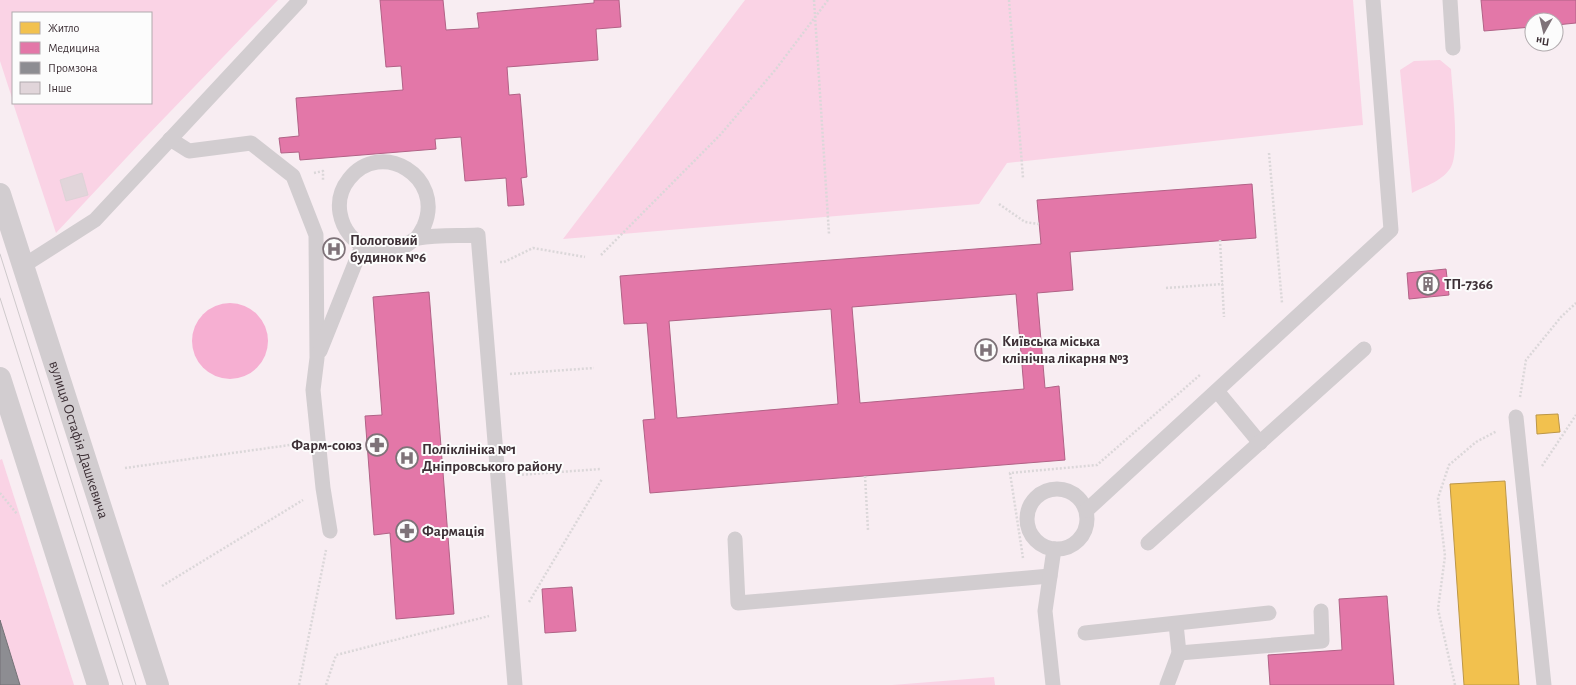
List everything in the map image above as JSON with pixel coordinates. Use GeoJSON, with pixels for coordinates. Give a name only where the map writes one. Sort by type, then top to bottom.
{"type":"FeatureCollection","features":[{"type":"Feature","properties":{"kind":"street","name":"вулиця Остафія Дашкевича"},"geometry":{"type":"LineString","coordinates":[[0,194],[158,685]]}},
{"type":"Feature","properties":{"kind":"street"},"geometry":{"type":"LineString","coordinates":[[0,378],[98,685]]}},
{"type":"Feature","properties":{"kind":"lane"},"geometry":{"type":"LineString","coordinates":[[23,266],[95,220],[300,0]]}},
{"type":"Feature","properties":{"kind":"lane"},"geometry":{"type":"LineString","coordinates":[[1087,510],[1391,230],[1373,0]]}},
{"type":"Feature","properties":{"kind":"lane"},"geometry":{"type":"LineString","coordinates":[[1450,0],[1453,48]]}},
{"type":"Feature","properties":{"kind":"lane"},"geometry":{"type":"LineString","coordinates":[[170,139],[189,151],[251,143],[293,176],[316,235],[317,358],[312,390],[323,488],[330,531]]}},
{"type":"Feature","properties":{"kind":"lane"},"geometry":{"type":"LineString","coordinates":[[382,162],[396,163],[410,170],[420,179],[428,196],[429,212],[424,227],[416,238],[405,246],[391,251],[374,250],[362,246],[347,232],[342,222],[339,207],[341,195],[346,183],[353,174],[369,164],[382,162]]}},
{"type":"Feature","properties":{"kind":"lane"},"geometry":{"type":"LineString","coordinates":[[416,238],[478,235],[514,685]]}},
{"type":"Feature","properties":{"kind":"lane"},"geometry":{"type":"LineString","coordinates":[[317,358],[362,246]]}},
{"type":"Feature","properties":{"kind":"lane"},"geometry":{"type":"LineString","coordinates":[[1148,544],[1364,349]]}},
{"type":"Feature","properties":{"kind":"lane"},"geometry":{"type":"LineString","coordinates":[[1217,391],[1260,443]]}},
{"type":"Feature","properties":{"kind":"lane"},"geometry":{"type":"LineString","coordinates":[[1516,418],[1544,685]]}},
{"type":"Feature","properties":{"kind":"lane"},"geometry":{"type":"LineString","coordinates":[[1061,488],[1071,492],[1080,498],[1087,510],[1088,521],[1085,531],[1079,540],[1064,548],[1054,549],[1044,546],[1035,539],[1028,527],[1027,516],[1029,506],[1035,497],[1050,489],[1061,488]]}},
{"type":"Feature","properties":{"kind":"lane"},"geometry":{"type":"LineString","coordinates":[[735,540],[738,603],[1050,576]]}},
{"type":"Feature","properties":{"kind":"lane"},"geometry":{"type":"LineString","coordinates":[[1053,685],[1045,611],[1054,549]]}},
{"type":"Feature","properties":{"kind":"lane"},"geometry":{"type":"LineString","coordinates":[[1179,653],[1322,641],[1321,611]]}},
{"type":"Feature","properties":{"kind":"lane"},"geometry":{"type":"LineString","coordinates":[[1086,632],[1176,624],[1269,613]]}},
{"type":"Feature","properties":{"kind":"lane"},"geometry":{"type":"LineString","coordinates":[[1167,685],[1179,653],[1176,624]]}},
{"type":"Feature","properties":{"kind":"path"},"geometry":{"type":"LineString","coordinates":[[814,0],[829,234]]}},
{"type":"Feature","properties":{"kind":"path"},"geometry":{"type":"LineString","coordinates":[[601,255],[721,134],[776,69],[828,0]]}},
{"type":"Feature","properties":{"kind":"path"},"geometry":{"type":"LineString","coordinates":[[1009,0],[1023,178]]}},
{"type":"Feature","properties":{"kind":"path"},"geometry":{"type":"LineString","coordinates":[[1269,153],[1282,305],[1288,300]]}},
{"type":"Feature","properties":{"kind":"path"},"geometry":{"type":"LineString","coordinates":[[999,204],[1024,222],[1039,224]]}},
{"type":"Feature","properties":{"kind":"path"},"geometry":{"type":"LineString","coordinates":[[1220,240],[1224,317]]}},
{"type":"Feature","properties":{"kind":"path"},"geometry":{"type":"LineString","coordinates":[[481,264],[504,262],[533,248],[585,257]]}},
{"type":"Feature","properties":{"kind":"path"},"geometry":{"type":"LineString","coordinates":[[1166,288],[1223,284]]}},
{"type":"Feature","properties":{"kind":"path"},"geometry":{"type":"LineString","coordinates":[[1455,685],[1438,609],[1445,556],[1438,498],[1449,465],[1476,442],[1516,418],[1526,360],[1561,317],[1576,303]]}},
{"type":"Feature","properties":{"kind":"path"},"geometry":{"type":"LineString","coordinates":[[490,376],[594,368]]}},
{"type":"Feature","properties":{"kind":"path"},"geometry":{"type":"LineString","coordinates":[[1010,473],[1097,465],[1202,373]]}},
{"type":"Feature","properties":{"kind":"path"},"geometry":{"type":"LineString","coordinates":[[1524,494],[1576,415]]}},
{"type":"Feature","properties":{"kind":"path"},"geometry":{"type":"LineString","coordinates":[[125,468],[318,441]]}},
{"type":"Feature","properties":{"kind":"path"},"geometry":{"type":"LineString","coordinates":[[498,475],[513,476],[601,469]]}},
{"type":"Feature","properties":{"kind":"path"},"geometry":{"type":"LineString","coordinates":[[865,476],[868,530]]}},
{"type":"Feature","properties":{"kind":"path"},"geometry":{"type":"LineString","coordinates":[[326,685],[336,655],[509,611],[530,602],[602,479]]}},
{"type":"Feature","properties":{"kind":"path"},"geometry":{"type":"LineString","coordinates":[[162,586],[323,488]]}},
{"type":"Feature","properties":{"kind":"path"},"geometry":{"type":"LineString","coordinates":[[0,493],[19,517]]}},
{"type":"Feature","properties":{"kind":"path"},"geometry":{"type":"LineString","coordinates":[[299,685],[330,531]]}},
{"type":"Feature","properties":{"kind":"shaded area"},"geometry":{"type":"Polygon","coordinates":[[[0,0],[278,0],[56,233],[13,104],[152,104],[152,12],[12,12],[12,98],[0,61],[0,0]]]}},
{"type":"Feature","properties":{"kind":"shaded area"},"geometry":{"type":"Polygon","coordinates":[[[745,0],[1353,0],[1363,125],[1007,163],[979,204],[563,239],[745,0]]]}},
{"type":"Feature","properties":{"kind":"shaded area"},"geometry":{"type":"Polygon","coordinates":[[[1440,60],[1451,69],[1455,135],[1454,159],[1448,172],[1439,180],[1412,193],[1400,70],[1414,61],[1440,60]]]}},
{"type":"Feature","properties":{"kind":"shaded area"},"geometry":{"type":"Polygon","coordinates":[[[230,303],[245,306],[257,314],[265,326],[268,341],[265,356],[257,368],[245,376],[230,379],[215,376],[203,368],[195,356],[192,341],[195,326],[203,314],[215,306],[230,303]]]}},
{"type":"Feature","properties":{"kind":"shaded area"},"geometry":{"type":"Polygon","coordinates":[[[2,459],[74,685],[20,685],[0,620],[0,460],[2,459]]]}},
{"type":"Feature","properties":{"kind":"shaded area"},"geometry":{"type":"Polygon","coordinates":[[[994,677],[995,685],[892,685],[994,677]]]}},
{"type":"Feature","properties":{"kind":"building: Житло"},"geometry":{"type":"Polygon","coordinates":[[[1558,414],[1560,432],[1537,434],[1536,415],[1558,414]]]}},
{"type":"Feature","properties":{"kind":"building: Житло"},"geometry":{"type":"Polygon","coordinates":[[[1505,481],[1519,685],[1464,685],[1450,484],[1505,481]]]}},
{"type":"Feature","properties":{"kind":"building: Медицина"},"geometry":{"type":"Polygon","coordinates":[[[380,0],[443,0],[446,30],[479,28],[477,13],[594,3],[594,0],[619,0],[621,27],[596,29],[598,60],[507,67],[509,95],[520,94],[527,177],[521,178],[524,205],[508,206],[506,178],[465,181],[461,137],[435,139],[436,149],[300,160],[299,152],[281,153],[279,138],[299,136],[296,98],[403,90],[401,66],[386,67],[380,0]]]}},
{"type":"Feature","properties":{"kind":"building: Медицина"},"geometry":{"type":"Polygon","coordinates":[[[1481,0],[1576,0],[1576,23],[1564,24],[1564,12],[1524,12],[1524,28],[1484,31],[1481,0]]]}},
{"type":"Feature","properties":{"kind":"building: Медицина"},"geometry":{"type":"Polygon","coordinates":[[[1252,184],[1256,238],[1070,252],[1073,290],[1037,293],[1045,388],[1059,386],[1065,460],[650,493],[643,420],[655,419],[647,323],[624,324],[620,276],[1041,244],[1037,200],[1252,184]],[[1016,294],[852,307],[860,403],[1024,389],[1016,294]],[[831,309],[669,321],[677,418],[838,404],[831,309]]]}},
{"type":"Feature","properties":{"kind":"building: Медицина","name":"ТП-7366"},"geometry":{"type":"Polygon","coordinates":[[[1446,269],[1449,295],[1409,299],[1407,273],[1446,269]]]}},
{"type":"Feature","properties":{"kind":"building: Медицина"},"geometry":{"type":"Polygon","coordinates":[[[429,292],[454,614],[396,619],[390,533],[374,535],[365,416],[382,415],[373,297],[429,292]]]}},
{"type":"Feature","properties":{"kind":"building: Медицина"},"geometry":{"type":"Polygon","coordinates":[[[572,587],[576,631],[545,633],[542,589],[572,587]]]}},
{"type":"Feature","properties":{"kind":"building: Медицина"},"geometry":{"type":"Polygon","coordinates":[[[1387,596],[1394,685],[1270,685],[1268,655],[1342,650],[1339,599],[1387,596]]]}},
{"type":"Feature","properties":{"kind":"building: Промзона"},"geometry":{"type":"Polygon","coordinates":[[[0,620],[20,685],[0,685],[0,620]]]}},
{"type":"Feature","properties":{"kind":"building: Інше"},"geometry":{"type":"Polygon","coordinates":[[[82,173],[88,195],[66,201],[60,180],[82,173]]]}},
{"type":"Feature","properties":{"kind":"tram line"},"geometry":{"type":"LineString","coordinates":[[0,254],[136,685]]}},
{"type":"Feature","properties":{"kind":"tram line"},"geometry":{"type":"LineString","coordinates":[[0,298],[123,685]]}},
{"type":"Feature","properties":{"kind":"place","name":"Пологовий будинок №6"},"geometry":{"type":"Point","coordinates":[334,249]}},
{"type":"Feature","properties":{"kind":"place","name":"ТП-7366"},"geometry":{"type":"Point","coordinates":[1428,284]}},
{"type":"Feature","properties":{"kind":"place","name":"Київська міська клінічна лікарня №3"},"geometry":{"type":"Point","coordinates":[986,350]}},
{"type":"Feature","properties":{"kind":"place","name":"Фарм-союз"},"geometry":{"type":"Point","coordinates":[377,445]}},
{"type":"Feature","properties":{"kind":"place","name":"Поліклініка №1 Дніпровського району"},"geometry":{"type":"Point","coordinates":[407,458]}},
{"type":"Feature","properties":{"kind":"place","name":"Фармація"},"geometry":{"type":"Point","coordinates":[407,531]}}]}
